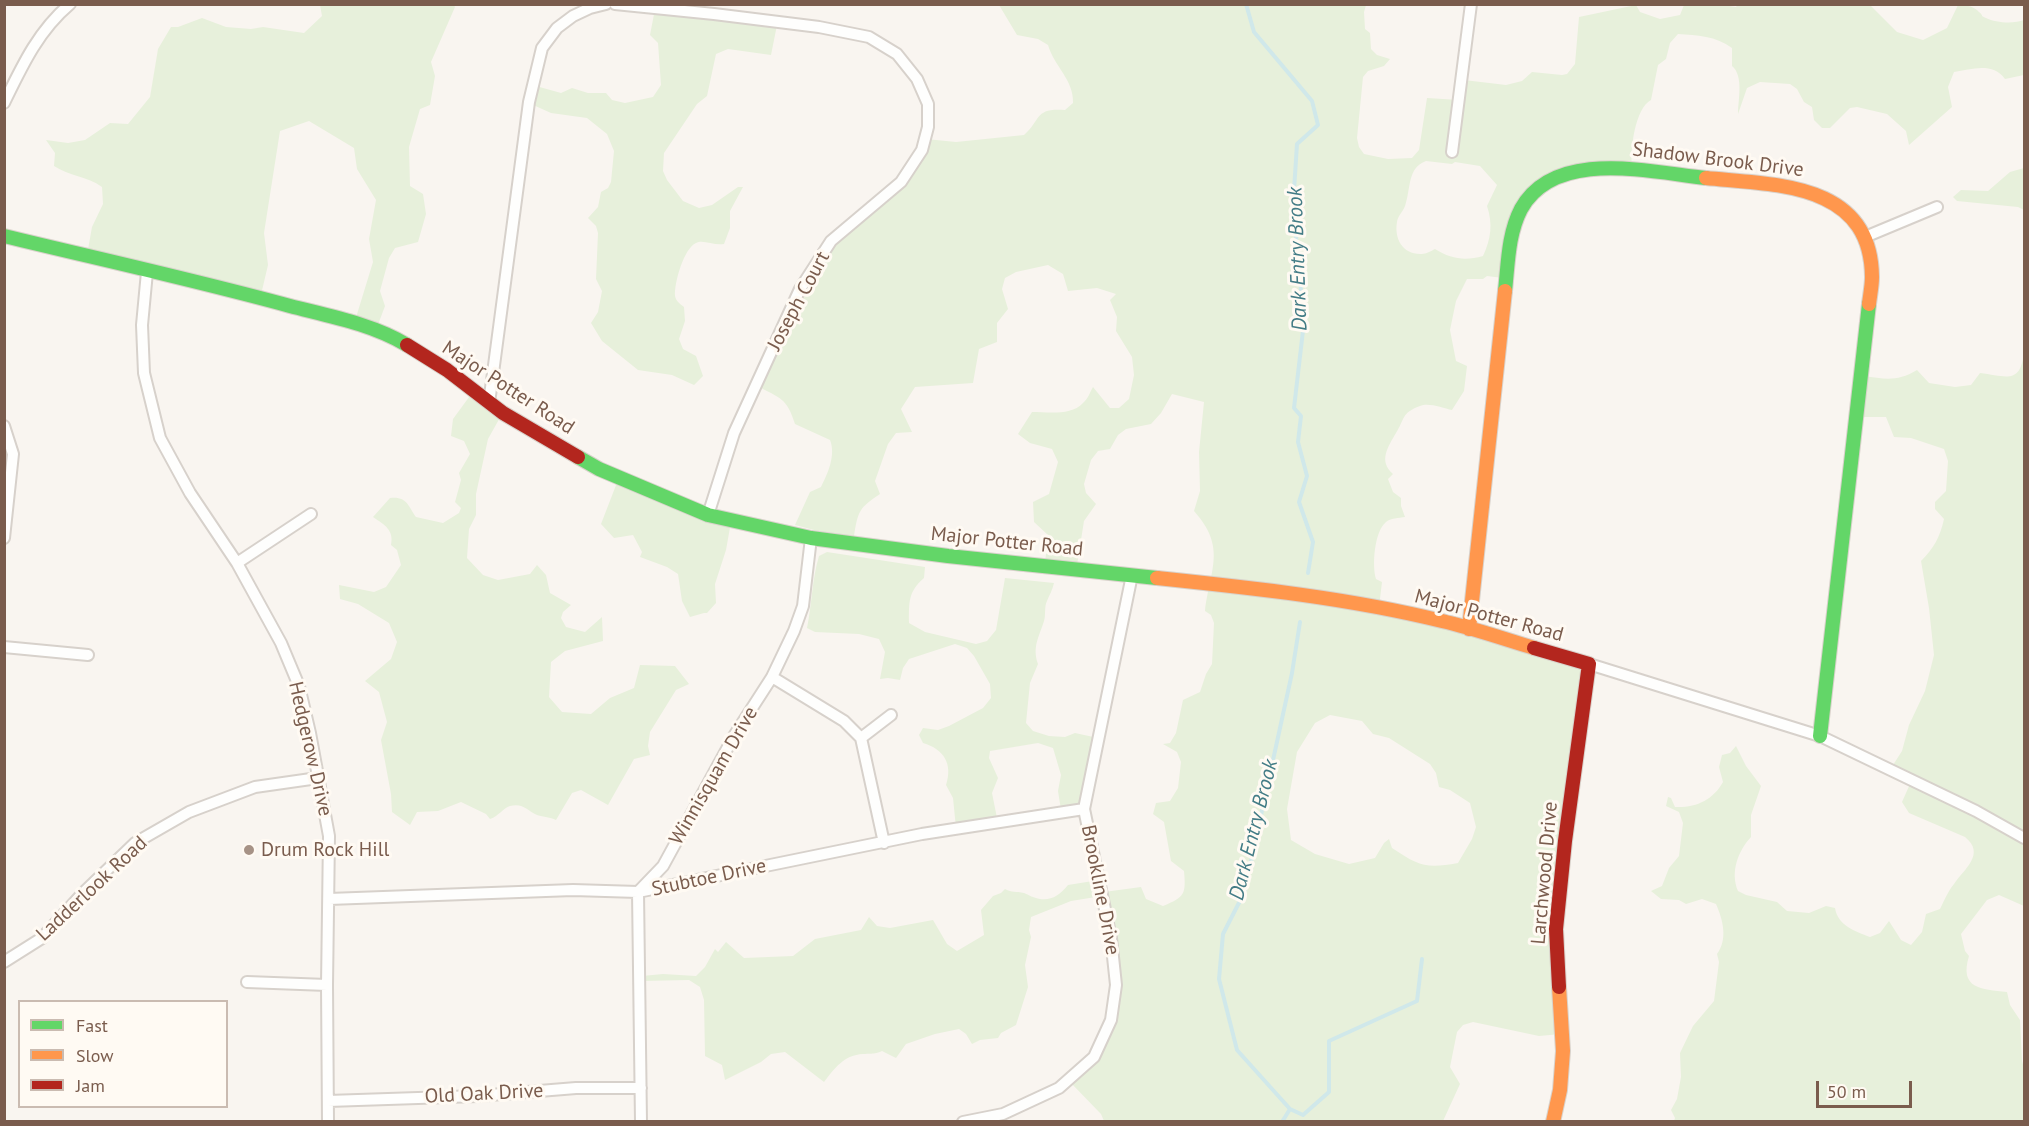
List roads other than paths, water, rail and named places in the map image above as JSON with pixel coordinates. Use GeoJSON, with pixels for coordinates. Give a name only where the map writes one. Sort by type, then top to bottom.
{"type":"FeatureCollection","features":[{"type":"Feature","properties":{"kind":"street"},"geometry":{"type":"LineString","coordinates":[[4,103],[29,51],[53,18],[70,4]]}},
{"type":"Feature","properties":{"kind":"street"},"geometry":{"type":"LineString","coordinates":[[489,403],[529,102],[542,48],[557,28],[573,16],[606,4]]}},
{"type":"Feature","properties":{"kind":"street","name":"Joseph Court"},"geometry":{"type":"LineString","coordinates":[[615,4],[819,27],[868,37],[897,54],[917,79],[928,104],[928,127],[922,150],[901,182],[831,241],[800,289],[734,433],[708,515]]}},
{"type":"Feature","properties":{"kind":"street"},"geometry":{"type":"LineString","coordinates":[[1452,152],[1471,4]]}},
{"type":"Feature","properties":{"kind":"street","name":"Shadow Brook Drive"},"geometry":{"type":"LineString","coordinates":[[1470,628],[1510,245],[1513,227],[1530,196],[1544,183],[1583,169],[1601,167],[1793,187],[1812,191],[1834,203],[1851,218],[1865,237],[1872,278],[1820,736]]}},
{"type":"Feature","properties":{"kind":"street"},"geometry":{"type":"LineString","coordinates":[[1865,237],[1937,207]]}},
{"type":"Feature","properties":{"kind":"street","name":"Major Potter Road"},"geometry":{"type":"LineString","coordinates":[[4,236],[324,315],[395,338],[446,369],[504,413],[599,469],[708,515],[812,538],[948,556],[1281,591],[1383,608],[1470,628],[1820,736],[1976,811],[2025,838]]}},
{"type":"Feature","properties":{"kind":"street","name":"Hedgerow Drive"},"geometry":{"type":"LineString","coordinates":[[147,272],[142,325],[144,373],[160,438],[190,493],[237,563],[281,643],[299,686],[310,733],[329,836],[328,1122]]}},
{"type":"Feature","properties":{"kind":"street"},"geometry":{"type":"LineString","coordinates":[[4,426],[13,454],[4,538]]}},
{"type":"Feature","properties":{"kind":"street"},"geometry":{"type":"LineString","coordinates":[[237,563],[311,514]]}},
{"type":"Feature","properties":{"kind":"street","name":"Winnisquam Drive"},"geometry":{"type":"LineString","coordinates":[[638,892],[663,866],[734,736],[772,677],[803,606],[812,538]]}},
{"type":"Feature","properties":{"kind":"street","name":"Brookline Drive"},"geometry":{"type":"LineString","coordinates":[[963,1122],[1004,1118],[1059,1088],[1094,1057],[1110,1020],[1116,984],[1111,938],[1084,809],[1132,575]]}},
{"type":"Feature","properties":{"kind":"street"},"geometry":{"type":"LineString","coordinates":[[4,647],[88,655]]}},
{"type":"Feature","properties":{"kind":"street","name":"Larchwood Drive"},"geometry":{"type":"LineString","coordinates":[[1553,1122],[1560,1090],[1563,1051],[1556,929],[1565,841],[1589,664]]}},
{"type":"Feature","properties":{"kind":"street"},"geometry":{"type":"LineString","coordinates":[[772,677],[844,721],[861,738],[884,843]]}},
{"type":"Feature","properties":{"kind":"street"},"geometry":{"type":"LineString","coordinates":[[861,738],[891,715]]}},
{"type":"Feature","properties":{"kind":"street","name":"Ladderlook Road"},"geometry":{"type":"LineString","coordinates":[[4,962],[42,938],[91,884],[135,843],[189,812],[255,787],[318,778]]}},
{"type":"Feature","properties":{"kind":"street","name":"Stubtoe Drive"},"geometry":{"type":"LineString","coordinates":[[329,899],[573,890],[638,892],[922,834],[1084,809]]}},
{"type":"Feature","properties":{"kind":"street"},"geometry":{"type":"LineString","coordinates":[[638,892],[641,1122]]}},
{"type":"Feature","properties":{"kind":"street"},"geometry":{"type":"LineString","coordinates":[[247,982],[327,985]]}},
{"type":"Feature","properties":{"kind":"street","name":"Old Oak Drive"},"geometry":{"type":"LineString","coordinates":[[328,1101],[478,1096],[576,1088],[640,1088]]}},
{"type":"Feature","properties":{"kind":"waterway","name":"Dark Entry Brook"},"geometry":{"type":"LineString","coordinates":[[1246,4],[1254,32],[1312,101],[1318,125],[1297,144],[1293,206],[1304,322],[1294,408],[1301,416],[1298,442],[1307,476],[1299,502],[1313,542],[1308,573]]}},
{"type":"Feature","properties":{"kind":"waterway","name":"Dark Entry Brook"},"geometry":{"type":"LineString","coordinates":[[1282,1122],[1290,1109],[1237,1050],[1219,979],[1223,934],[1244,893],[1292,673],[1300,622]]}},
{"type":"Feature","properties":{"kind":"waterway"},"geometry":{"type":"LineString","coordinates":[[1290,1109],[1303,1115],[1329,1092],[1329,1041],[1417,1001],[1422,959]]}},
{"type":"Feature","properties":{"kind":"place","name":"Drum Rock Hill"},"geometry":{"type":"Point","coordinates":[249,850]}}]}
